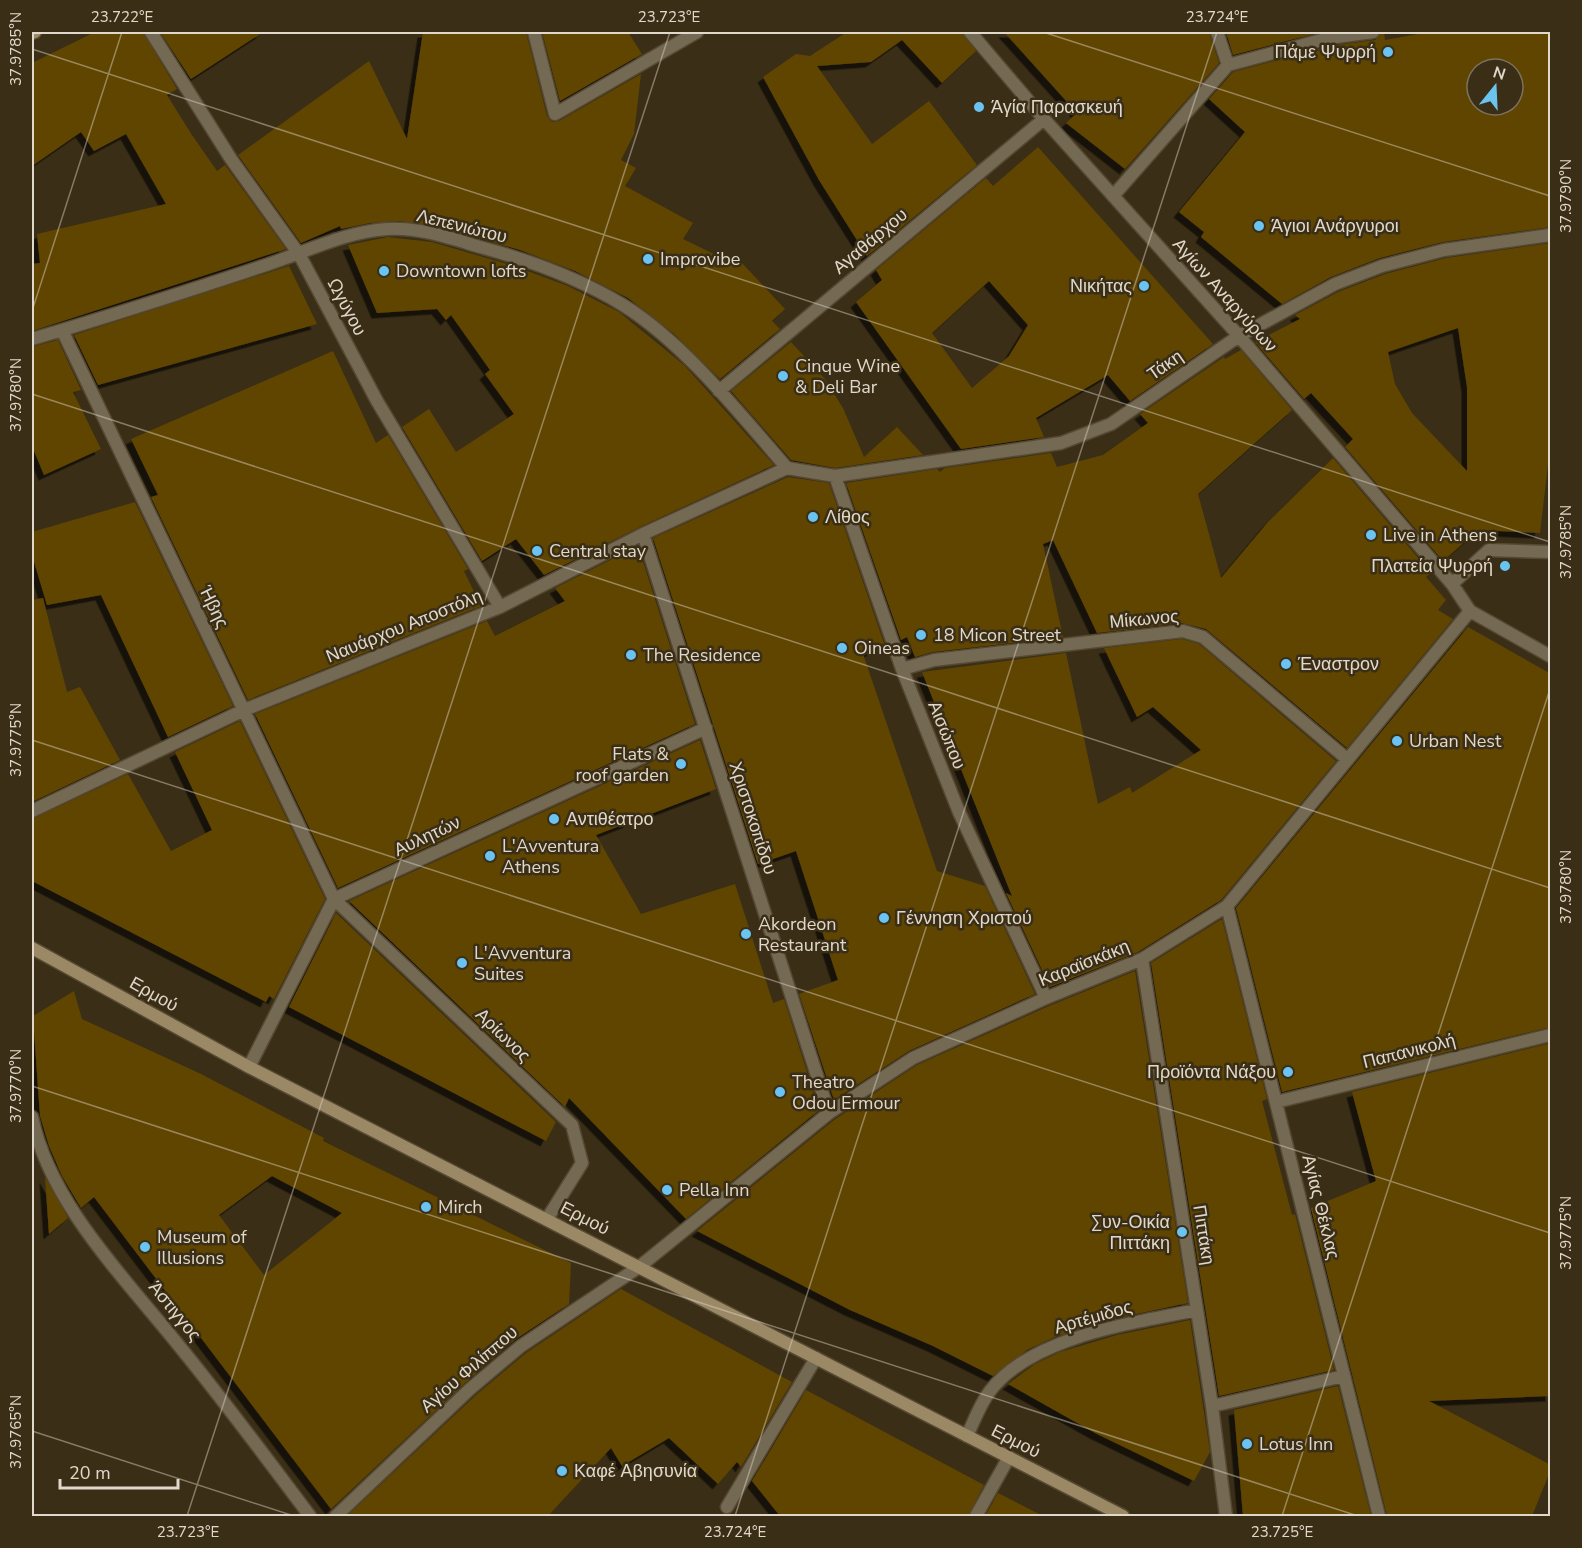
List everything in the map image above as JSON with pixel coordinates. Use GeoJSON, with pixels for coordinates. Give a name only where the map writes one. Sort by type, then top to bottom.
{"type":"FeatureCollection","features":[{"type":"Feature","properties":{"kind":"street","name":"Ωγύγου"},"geometry":{"type":"LineString","coordinates":[[151,32],[231,159],[299,254],[377,401],[500,607]]}},
{"type":"Feature","properties":{"kind":"street"},"geometry":{"type":"LineString","coordinates":[[534,32],[555,114],[697,32]]}},
{"type":"Feature","properties":{"kind":"street","name":"Αγίων Αναργύρων"},"geometry":{"type":"LineString","coordinates":[[970,32],[1044,119],[1239,336],[1452,584],[1470,611]]}},
{"type":"Feature","properties":{"kind":"street"},"geometry":{"type":"LineString","coordinates":[[1217,32],[1228,65]]}},
{"type":"Feature","properties":{"kind":"street"},"geometry":{"type":"LineString","coordinates":[[1113,196],[1228,65],[1329,38],[1373,32]]}},
{"type":"Feature","properties":{"kind":"street","name":"Αγαθάρχου"},"geometry":{"type":"LineString","coordinates":[[719,391],[1044,119]]}},
{"type":"Feature","properties":{"kind":"street","name":"Λεπενιώτου"},"geometry":{"type":"LineString","coordinates":[[32,339],[299,254],[346,236],[388,229],[424,231],[504,253],[589,286],[624,306],[655,329],[719,391],[787,468]]}},
{"type":"Feature","properties":{"kind":"street","name":"Τάκη"},"geometry":{"type":"LineString","coordinates":[[787,468],[836,476],[1061,443],[1111,424],[1239,336],[1335,284],[1382,266],[1444,250],[1551,235]]}},
{"type":"Feature","properties":{"kind":"street","name":"Ήβης"},"geometry":{"type":"LineString","coordinates":[[62,330],[334,899]]}},
{"type":"Feature","properties":{"kind":"street","name":"Ναυάρχου Αποστόλη"},"geometry":{"type":"LineString","coordinates":[[32,811],[244,710],[500,607],[643,534],[787,468]]}},
{"type":"Feature","properties":{"kind":"street","name":"Αισώπου"},"geometry":{"type":"LineString","coordinates":[[836,476],[902,669],[959,812],[1046,998]]}},
{"type":"Feature","properties":{"kind":"street","name":"Χριστοκοπίδου"},"geometry":{"type":"LineString","coordinates":[[643,534],[829,1113]]}},
{"type":"Feature","properties":{"kind":"street"},"geometry":{"type":"LineString","coordinates":[[1452,584],[1489,550],[1551,552]]}},
{"type":"Feature","properties":{"kind":"street"},"geometry":{"type":"LineString","coordinates":[[1470,611],[1551,656]]}},
{"type":"Feature","properties":{"kind":"street","name":"Καραϊσκάκη"},"geometry":{"type":"LineString","coordinates":[[639,1267],[829,1113],[913,1058],[1046,998],[1142,959],[1227,906],[1470,611]]}},
{"type":"Feature","properties":{"kind":"street","name":"Μίκωνος"},"geometry":{"type":"LineString","coordinates":[[902,669],[934,660],[1183,631],[1203,638],[1347,759]]}},
{"type":"Feature","properties":{"kind":"street","name":"Αυλητών"},"geometry":{"type":"LineString","coordinates":[[334,899],[706,728]]}},
{"type":"Feature","properties":{"kind":"street"},"geometry":{"type":"LineString","coordinates":[[249,1067],[334,899]]}},
{"type":"Feature","properties":{"kind":"street","name":"Αρίωνος"},"geometry":{"type":"LineString","coordinates":[[334,899],[572,1125],[582,1163],[547,1219]]}},
{"type":"Feature","properties":{"kind":"street","name":"Αγίας Θέκλας"},"geometry":{"type":"LineString","coordinates":[[1227,906],[1379,1516]]}},
{"type":"Feature","properties":{"kind":"street","name":"Ερμού"},"geometry":{"type":"LineString","coordinates":[[32,948],[249,1067],[1123,1516]]}},
{"type":"Feature","properties":{"kind":"street","name":"Πιττάκη"},"geometry":{"type":"LineString","coordinates":[[1142,959],[1212,1406],[1226,1516]]}},
{"type":"Feature","properties":{"kind":"street","name":"Παπανικολή"},"geometry":{"type":"LineString","coordinates":[[1276,1102],[1551,1035]]}},
{"type":"Feature","properties":{"kind":"street","name":"Άστιγγος"},"geometry":{"type":"LineString","coordinates":[[32,1117],[38,1146],[66,1203],[221,1398],[310,1516]]}},
{"type":"Feature","properties":{"kind":"street","name":"Αγίου Φιλίππου"},"geometry":{"type":"LineString","coordinates":[[336,1516],[470,1389],[521,1346],[639,1267]]}},
{"type":"Feature","properties":{"kind":"street","name":"Αρτέμιδος"},"geometry":{"type":"LineString","coordinates":[[966,1436],[990,1391],[1009,1372],[1057,1344],[1099,1331],[1197,1310]]}},
{"type":"Feature","properties":{"kind":"street"},"geometry":{"type":"LineString","coordinates":[[727,1507],[816,1358]]}},
{"type":"Feature","properties":{"kind":"street"},"geometry":{"type":"LineString","coordinates":[[1212,1406],[1344,1376]]}},
{"type":"Feature","properties":{"kind":"street"},"geometry":{"type":"LineString","coordinates":[[976,1516],[1009,1457]]}},
{"type":"Feature","properties":{"kind":"building"},"geometry":{"type":"Polygon","coordinates":[[[95,32],[143,32],[177,89],[167,95],[192,135],[217,171],[225,165],[286,249],[32,331],[32,264],[40,263],[37,234],[166,204],[126,134],[94,151],[81,132],[32,166],[32,63],[95,32]]]}},
{"type":"Feature","properties":{"kind":"building"},"geometry":{"type":"Polygon","coordinates":[[[160,32],[263,32],[191,79],[160,32]]]}},
{"type":"Feature","properties":{"kind":"building"},"geometry":{"type":"Polygon","coordinates":[[[423,32],[526,32],[547,116],[552,122],[559,121],[641,74],[634,134],[621,160],[636,168],[625,186],[693,223],[683,239],[722,258],[742,263],[785,309],[772,321],[780,329],[720,379],[673,333],[628,298],[575,271],[520,250],[436,226],[399,221],[370,223],[341,229],[340,226],[301,243],[238,155],[369,61],[407,139],[423,32]]]}},
{"type":"Feature","properties":{"kind":"building"},"geometry":{"type":"Polygon","coordinates":[[[542,32],[628,32],[642,54],[560,101],[542,32]]]}},
{"type":"Feature","properties":{"kind":"building"},"geometry":{"type":"Polygon","coordinates":[[[847,32],[962,32],[976,51],[942,83],[902,40],[871,62],[817,66],[872,144],[929,101],[977,165],[867,256],[819,180],[763,77],[796,54],[810,56],[847,32]]]}},
{"type":"Feature","properties":{"kind":"building"},"geometry":{"type":"Polygon","coordinates":[[[1004,32],[1209,32],[1219,63],[1125,169],[1066,123],[1077,113],[1004,32]]]}},
{"type":"Feature","properties":{"kind":"building"},"geometry":{"type":"Polygon","coordinates":[[[1226,32],[1321,32],[1233,55],[1226,32]]]}},
{"type":"Feature","properties":{"kind":"building"},"geometry":{"type":"Polygon","coordinates":[[[1381,32],[1384,32],[1385,40],[1429,32],[1551,32],[1551,227],[1443,242],[1380,258],[1331,277],[1282,304],[1201,237],[1204,232],[1179,212],[1245,132],[1209,99],[1233,72],[1331,46],[1375,40],[1381,32]]]}},
{"type":"Feature","properties":{"kind":"building"},"geometry":{"type":"Polygon","coordinates":[[[1038,147],[1213,344],[1130,401],[1108,375],[1036,418],[1044,437],[961,449],[856,302],[882,280],[876,270],[986,178],[993,186],[1038,147]],[[989,281],[932,333],[972,388],[1009,356],[1028,325],[989,281]]]}},
{"type":"Feature","properties":{"kind":"building"},"geometry":{"type":"Polygon","coordinates":[[[388,237],[432,242],[514,266],[568,286],[619,312],[684,365],[774,465],[640,527],[544,575],[516,539],[482,561],[402,427],[429,409],[456,452],[514,414],[485,374],[490,370],[451,315],[446,320],[437,309],[377,313],[348,245],[388,237]]]}},
{"type":"Feature","properties":{"kind":"building"},"geometry":{"type":"Polygon","coordinates":[[[1551,243],[1551,439],[1540,533],[1478,530],[1443,561],[1345,447],[1353,439],[1311,393],[1304,399],[1255,342],[1300,319],[1295,315],[1338,292],[1385,274],[1446,258],[1551,243]],[[1458,328],[1388,352],[1395,384],[1412,413],[1467,471],[1467,387],[1458,328]]]}},
{"type":"Feature","properties":{"kind":"building"},"geometry":{"type":"Polygon","coordinates":[[[289,266],[317,324],[98,385],[74,335],[289,266]]]}},
{"type":"Feature","properties":{"kind":"building"},"geometry":{"type":"Polygon","coordinates":[[[58,340],[81,390],[73,392],[101,449],[44,475],[32,446],[32,347],[58,340]]]}},
{"type":"Feature","properties":{"kind":"building"},"geometry":{"type":"Polygon","coordinates":[[[791,342],[824,378],[843,408],[864,457],[897,427],[923,455],[835,468],[791,460],[731,391],[791,342]]]}},
{"type":"Feature","properties":{"kind":"building"},"geometry":{"type":"Polygon","coordinates":[[[1241,350],[1292,410],[1198,494],[1221,578],[1268,522],[1333,458],[1431,573],[1426,577],[1446,600],[1438,610],[1453,619],[1347,748],[1206,629],[1182,623],[1097,633],[1053,540],[1043,544],[1063,637],[933,652],[915,657],[907,637],[901,640],[846,483],[937,469],[940,472],[945,468],[1051,453],[1057,467],[1103,455],[1148,423],[1140,414],[1224,357],[1225,359],[1241,350]]]}},
{"type":"Feature","properties":{"kind":"building"},"geometry":{"type":"Polygon","coordinates":[[[333,351],[376,443],[388,435],[468,569],[464,571],[481,606],[248,700],[151,497],[158,495],[131,439],[333,351]]]}},
{"type":"Feature","properties":{"kind":"building"},"geometry":{"type":"Polygon","coordinates":[[[788,477],[829,483],[885,646],[863,654],[937,871],[985,886],[1035,994],[909,1051],[834,1100],[799,994],[838,980],[796,851],[758,864],[653,538],[788,477]]]}},
{"type":"Feature","properties":{"kind":"building"},"geometry":{"type":"Polygon","coordinates":[[[135,502],[233,706],[168,737],[101,595],[47,605],[32,555],[32,532],[135,502]]]}},
{"type":"Feature","properties":{"kind":"building"},"geometry":{"type":"Polygon","coordinates":[[[638,546],[695,724],[338,888],[255,714],[487,621],[495,636],[565,601],[555,588],[638,546]]]}},
{"type":"Feature","properties":{"kind":"building"},"geometry":{"type":"Polygon","coordinates":[[[43,598],[67,692],[80,687],[120,760],[32,802],[32,600],[43,598]]]}},
{"type":"Feature","properties":{"kind":"building"},"geometry":{"type":"Polygon","coordinates":[[[1468,627],[1551,674],[1551,1027],[1282,1092],[1236,908],[1468,627]]]}},
{"type":"Feature","properties":{"kind":"building"},"geometry":{"type":"Polygon","coordinates":[[[1182,639],[1199,644],[1336,761],[1221,900],[1138,952],[1050,987],[1006,893],[1012,896],[922,672],[1066,653],[1098,804],[1130,787],[1132,793],[1201,750],[1153,707],[1137,717],[1104,648],[1182,639]]]}},
{"type":"Feature","properties":{"kind":"building"},"geometry":{"type":"Polygon","coordinates":[[[240,721],[325,899],[274,999],[269,996],[266,1002],[32,881],[32,819],[128,774],[171,851],[212,830],[175,752],[240,721]]]}},
{"type":"Feature","properties":{"kind":"building"},"geometry":{"type":"Polygon","coordinates":[[[700,740],[716,789],[596,835],[641,914],[735,884],[773,1003],[784,999],[819,1110],[686,1219],[569,1098],[565,1107],[349,901],[700,740]]]}},
{"type":"Feature","properties":{"kind":"building"},"geometry":{"type":"Polygon","coordinates":[[[336,913],[556,1122],[546,1141],[289,1007],[336,913]]]}},
{"type":"Feature","properties":{"kind":"building"},"geometry":{"type":"Polygon","coordinates":[[[1222,919],[1267,1099],[1262,1101],[1292,1215],[1295,1214],[1334,1370],[1219,1396],[1151,963],[1222,919]]]}},
{"type":"Feature","properties":{"kind":"building"},"geometry":{"type":"Polygon","coordinates":[[[1135,971],[1188,1303],[1113,1319],[1055,1337],[1027,1350],[993,1376],[933,1346],[850,1310],[697,1231],[834,1120],[917,1065],[1049,1006],[1135,971]]]}},
{"type":"Feature","properties":{"kind":"building"},"geometry":{"type":"Polygon","coordinates":[[[74,991],[82,1019],[201,1074],[324,1138],[323,1141],[571,1263],[569,1304],[516,1339],[465,1383],[331,1509],[94,1197],[81,1208],[62,1176],[49,1146],[40,1116],[33,1016],[74,991]],[[272,1176],[219,1215],[264,1275],[342,1213],[272,1176]]]}},
{"type":"Feature","properties":{"kind":"building"},"geometry":{"type":"Polygon","coordinates":[[[1551,1043],[1551,1396],[1429,1401],[1551,1465],[1551,1469],[1532,1516],[1387,1516],[1311,1208],[1376,1181],[1352,1092],[1551,1043]]]}},
{"type":"Feature","properties":{"kind":"building"},"geometry":{"type":"Polygon","coordinates":[[[45,1177],[68,1218],[49,1234],[45,1177]]]}},
{"type":"Feature","properties":{"kind":"building"},"geometry":{"type":"Polygon","coordinates":[[[621,1289],[792,1382],[741,1467],[737,1462],[718,1484],[669,1438],[622,1466],[611,1448],[548,1516],[347,1516],[476,1395],[526,1353],[621,1289]]]}},
{"type":"Feature","properties":{"kind":"building"},"geometry":{"type":"Polygon","coordinates":[[[1190,1320],[1210,1452],[1194,1481],[1095,1433],[1008,1384],[1035,1364],[1060,1352],[1117,1335],[1190,1320]]]}},
{"type":"Feature","properties":{"kind":"building"},"geometry":{"type":"Polygon","coordinates":[[[1338,1386],[1371,1516],[1243,1516],[1234,1410],[1338,1386]]]}},
{"type":"Feature","properties":{"kind":"building"},"geometry":{"type":"Polygon","coordinates":[[[806,1390],[984,1485],[968,1516],[780,1516],[752,1481],[806,1390]]]}},
{"type":"Feature","properties":{"kind":"building"},"geometry":{"type":"Polygon","coordinates":[[[998,1493],[1043,1516],[985,1516],[998,1493]]]}},
{"type":"Feature","properties":{"kind":"place","name":"Πάμε Ψυρρή"},"geometry":{"type":"Point","coordinates":[1388,52]}},
{"type":"Feature","properties":{"kind":"place","name":"Άγία Παρασκευή"},"geometry":{"type":"Point","coordinates":[979,107]}},
{"type":"Feature","properties":{"kind":"place","name":"Άγιοι Ανάργυροι"},"geometry":{"type":"Point","coordinates":[1259,226]}},
{"type":"Feature","properties":{"kind":"place","name":"Improvibe"},"geometry":{"type":"Point","coordinates":[648,259]}},
{"type":"Feature","properties":{"kind":"place","name":"Downtown lofts"},"geometry":{"type":"Point","coordinates":[384,271]}},
{"type":"Feature","properties":{"kind":"place","name":"Νικήτας"},"geometry":{"type":"Point","coordinates":[1144,286]}},
{"type":"Feature","properties":{"kind":"place","name":"Cinque Wine & Deli Bar"},"geometry":{"type":"Point","coordinates":[783,376]}},
{"type":"Feature","properties":{"kind":"place","name":"Λίθος"},"geometry":{"type":"Point","coordinates":[813,517]}},
{"type":"Feature","properties":{"kind":"place","name":"Live in Athens"},"geometry":{"type":"Point","coordinates":[1371,535]}},
{"type":"Feature","properties":{"kind":"place","name":"Central stay"},"geometry":{"type":"Point","coordinates":[537,551]}},
{"type":"Feature","properties":{"kind":"place","name":"Πλατεία Ψυρρή"},"geometry":{"type":"Point","coordinates":[1505,566]}},
{"type":"Feature","properties":{"kind":"place","name":"18 Micon Street"},"geometry":{"type":"Point","coordinates":[921,635]}},
{"type":"Feature","properties":{"kind":"place","name":"Oineas"},"geometry":{"type":"Point","coordinates":[842,648]}},
{"type":"Feature","properties":{"kind":"place","name":"The Residence"},"geometry":{"type":"Point","coordinates":[631,655]}},
{"type":"Feature","properties":{"kind":"place","name":"Έναστρον"},"geometry":{"type":"Point","coordinates":[1286,664]}},
{"type":"Feature","properties":{"kind":"place","name":"Urban Nest"},"geometry":{"type":"Point","coordinates":[1397,741]}},
{"type":"Feature","properties":{"kind":"place","name":"Flats & roof garden"},"geometry":{"type":"Point","coordinates":[681,764]}},
{"type":"Feature","properties":{"kind":"place","name":"Αντιθέατρο"},"geometry":{"type":"Point","coordinates":[554,819]}},
{"type":"Feature","properties":{"kind":"place","name":"L'Avventura Athens"},"geometry":{"type":"Point","coordinates":[490,856]}},
{"type":"Feature","properties":{"kind":"place","name":"Γέννηση Χριστού"},"geometry":{"type":"Point","coordinates":[884,918]}},
{"type":"Feature","properties":{"kind":"place","name":"Akordeon Restaurant"},"geometry":{"type":"Point","coordinates":[746,934]}},
{"type":"Feature","properties":{"kind":"place","name":"L'Avventura Suites"},"geometry":{"type":"Point","coordinates":[462,963]}},
{"type":"Feature","properties":{"kind":"place","name":"Προϊόντα Νάξου"},"geometry":{"type":"Point","coordinates":[1288,1072]}},
{"type":"Feature","properties":{"kind":"place","name":"Theatro Odou Ermour"},"geometry":{"type":"Point","coordinates":[780,1092]}},
{"type":"Feature","properties":{"kind":"place","name":"Pella Inn"},"geometry":{"type":"Point","coordinates":[667,1190]}},
{"type":"Feature","properties":{"kind":"place","name":"Mirch"},"geometry":{"type":"Point","coordinates":[426,1207]}},
{"type":"Feature","properties":{"kind":"place","name":"Συν-Οικία Πιττάκη"},"geometry":{"type":"Point","coordinates":[1182,1232]}},
{"type":"Feature","properties":{"kind":"place","name":"Museum of Illusions"},"geometry":{"type":"Point","coordinates":[145,1247]}},
{"type":"Feature","properties":{"kind":"place","name":"Lotus Inn"},"geometry":{"type":"Point","coordinates":[1247,1444]}},
{"type":"Feature","properties":{"kind":"place","name":"Καφέ Αβησυνία"},"geometry":{"type":"Point","coordinates":[562,1471]}}]}
